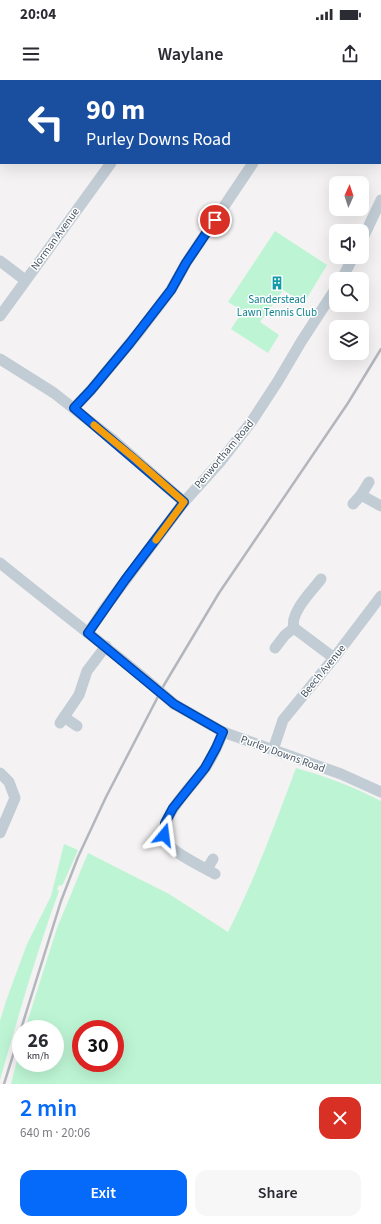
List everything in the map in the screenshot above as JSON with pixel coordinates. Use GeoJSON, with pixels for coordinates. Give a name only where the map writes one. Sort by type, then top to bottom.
{"type":"FeatureCollection","features":[{"type":"Feature","properties":{"kind":"street","name":"Norman Avenue"},"geometry":{"type":"LineString","coordinates":[[0,316],[110,164]]}},
{"type":"Feature","properties":{"kind":"street"},"geometry":{"type":"LineString","coordinates":[[74,408],[130,343],[171,290],[186,263],[252,164]]}},
{"type":"Feature","properties":{"kind":"street"},"geometry":{"type":"LineString","coordinates":[[369,225],[381,200]]}},
{"type":"Feature","properties":{"kind":"street"},"geometry":{"type":"LineString","coordinates":[[0,261],[26,280]]}},
{"type":"Feature","properties":{"kind":"street","name":"Penwortham Road"},"geometry":{"type":"LineString","coordinates":[[88,633],[125,580],[184,502],[220,462],[252,421],[329,299]]}},
{"type":"Feature","properties":{"kind":"street"},"geometry":{"type":"LineString","coordinates":[[0,359],[54,393],[74,408],[184,502]]}},
{"type":"Feature","properties":{"kind":"street"},"geometry":{"type":"LineString","coordinates":[[353,504],[369,482]]}},
{"type":"Feature","properties":{"kind":"street"},"geometry":{"type":"LineString","coordinates":[[361,495],[381,506]]}},
{"type":"Feature","properties":{"kind":"street","name":"Purley Downs Road"},"geometry":{"type":"LineString","coordinates":[[0,563],[45,600],[106,646],[174,704],[223,732],[341,774],[381,792]]}},
{"type":"Feature","properties":{"kind":"street"},"geometry":{"type":"LineString","coordinates":[[321,579],[295,613],[293,622],[294,628],[334,658]]}},
{"type":"Feature","properties":{"kind":"street","name":"Beech Avenue"},"geometry":{"type":"LineString","coordinates":[[273,750],[283,720],[334,658],[381,596]]}},
{"type":"Feature","properties":{"kind":"street"},"geometry":{"type":"LineString","coordinates":[[275,648],[287,632],[294,628]]}},
{"type":"Feature","properties":{"kind":"street"},"geometry":{"type":"LineString","coordinates":[[77,726],[62,720],[79,695],[87,671],[106,646]]}},
{"type":"Feature","properties":{"kind":"street"},"geometry":{"type":"LineString","coordinates":[[213,859],[211,872],[178,852],[168,844],[164,835],[165,823],[173,808],[205,768],[223,732]]}},
{"type":"Feature","properties":{"kind":"street"},"geometry":{"type":"LineString","coordinates":[[0,773],[9,782],[15,798],[0,833]]}},
{"type":"Feature","properties":{"kind":"green space","name":"Sanderstead Lawn Tennis Club"},"geometry":{"type":"Polygon","coordinates":[[[275,231],[327,265],[304,303],[283,290],[260,322],[279,335],[268,353],[231,329],[243,311],[228,302],[275,231]]]}},
{"type":"Feature","properties":{"kind":"green space"},"geometry":{"type":"Polygon","coordinates":[[[296,768],[339,782],[381,801],[381,1084],[11,1084],[14,1072],[64,1072],[64,1020],[28,1020],[57,928],[88,853],[169,894],[228,932],[256,872],[296,768]]]}},
{"type":"Feature","properties":{"kind":"green space"},"geometry":{"type":"Polygon","coordinates":[[[64,844],[78,850],[63,884],[61,886],[59,885],[57,889],[59,891],[35,962],[18,1020],[12,1020],[12,1039],[0,1080],[0,1021],[27,944],[51,896],[64,844]]]}},
{"type":"Feature","properties":{"kind":"railway"},"geometry":{"type":"LineString","coordinates":[[24,1020],[61,901],[78,857],[106,797],[164,685],[219,593],[348,403],[381,349]]}},
{"type":"Feature","properties":{"kind":"railway"},"geometry":{"type":"LineString","coordinates":[[4,1084],[12,1059]]}},
{"type":"Feature","properties":{"kind":"slow traffic"},"geometry":{"type":"LineString","coordinates":[[94,425],[184,502],[156,540]]}},
{"type":"Feature","properties":{"kind":"place","name":"Sanderstead Lawn Tennis Club"},"geometry":{"type":"Point","coordinates":[277,283]}},
{"type":"Feature","properties":{"kind":"route"},"geometry":{"type":"LineString","coordinates":[[164,835],[165,823],[173,808],[205,768],[223,732],[174,704],[106,646],[88,633],[125,580],[184,502],[74,408],[130,343],[171,290],[186,263],[215,220]]}}]}
